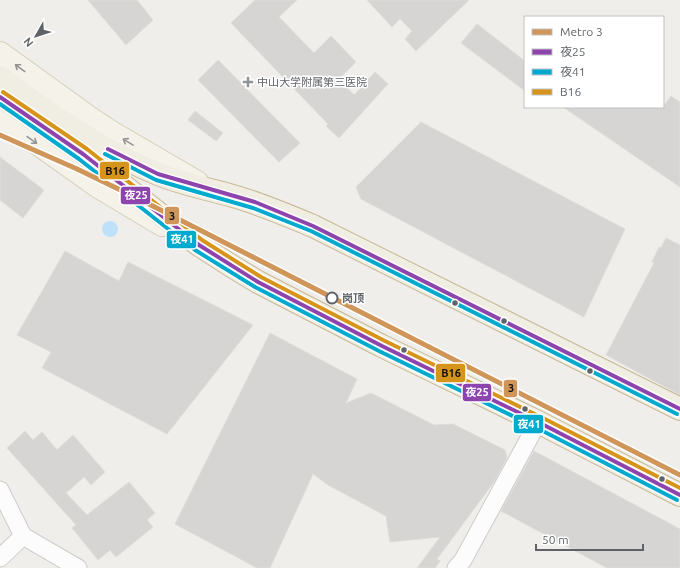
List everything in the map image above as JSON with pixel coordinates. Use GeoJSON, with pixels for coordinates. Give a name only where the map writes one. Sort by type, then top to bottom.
{"type":"FeatureCollection","features":[{"type":"Feature","properties":{"kind":"highway"},"geometry":{"type":"LineString","coordinates":[[2,85],[91,140],[158,174],[269,208],[333,236],[680,409]]}},
{"type":"Feature","properties":{"kind":"highway"},"geometry":{"type":"LineString","coordinates":[[2,85],[83,154],[199,245],[264,286],[382,346],[538,422],[680,495]]}},
{"type":"Feature","properties":{"kind":"main road"},"geometry":{"type":"LineString","coordinates":[[0,53],[90,118],[210,190]]}},
{"type":"Feature","properties":{"kind":"main road"},"geometry":{"type":"LineString","coordinates":[[0,117],[109,193],[199,245]]}},
{"type":"Feature","properties":{"kind":"street"},"geometry":{"type":"LineString","coordinates":[[456,568],[463,560],[538,422]]}},
{"type":"Feature","properties":{"kind":"street"},"geometry":{"type":"LineString","coordinates":[[0,490],[23,536],[78,568]]}},
{"type":"Feature","properties":{"kind":"street"},"geometry":{"type":"LineString","coordinates":[[0,558],[23,536]]}},
{"type":"Feature","properties":{"kind":"water"},"geometry":{"type":"Polygon","coordinates":[[[110,221],[116,223],[118,229],[116,235],[110,237],[104,235],[102,229],[104,223],[110,221]]]}},
{"type":"Feature","properties":{"kind":"building"},"geometry":{"type":"Polygon","coordinates":[[[88,0],[137,0],[153,20],[126,45],[88,0]]]}},
{"type":"Feature","properties":{"kind":"building"},"geometry":{"type":"Polygon","coordinates":[[[255,0],[297,0],[279,17],[314,53],[331,36],[356,62],[339,79],[354,95],[375,72],[388,84],[339,138],[326,126],[328,124],[231,23],[255,0]]]}},
{"type":"Feature","properties":{"kind":"building"},"geometry":{"type":"Polygon","coordinates":[[[367,0],[469,0],[416,51],[405,39],[412,31],[400,19],[392,27],[367,0]]]}},
{"type":"Feature","properties":{"kind":"building"},"geometry":{"type":"Polygon","coordinates":[[[477,24],[524,60],[524,90],[461,43],[477,24]]]}},
{"type":"Feature","properties":{"kind":"building"},"geometry":{"type":"Polygon","coordinates":[[[218,60],[300,143],[279,162],[198,80],[218,60]]]}},
{"type":"Feature","properties":{"kind":"building"},"geometry":{"type":"Polygon","coordinates":[[[671,96],[680,102],[680,187],[564,108],[664,108],[671,96]]]}},
{"type":"Feature","properties":{"kind":"building"},"geometry":{"type":"Polygon","coordinates":[[[195,111],[223,133],[216,141],[188,120],[195,111]]]}},
{"type":"Feature","properties":{"kind":"building"},"geometry":{"type":"Polygon","coordinates":[[[421,122],[625,229],[584,317],[361,199],[356,187],[421,122]]]}},
{"type":"Feature","properties":{"kind":"building"},"geometry":{"type":"Polygon","coordinates":[[[0,157],[44,190],[23,218],[0,200],[0,157]]]}},
{"type":"Feature","properties":{"kind":"building"},"geometry":{"type":"Polygon","coordinates":[[[666,238],[680,245],[680,395],[606,355],[654,263],[652,262],[659,247],[661,248],[666,238]]]}},
{"type":"Feature","properties":{"kind":"building"},"geometry":{"type":"Polygon","coordinates":[[[65,251],[119,281],[128,262],[253,325],[167,434],[42,368],[51,352],[17,335],[65,251]]]}},
{"type":"Feature","properties":{"kind":"building"},"geometry":{"type":"Polygon","coordinates":[[[270,333],[357,379],[346,403],[371,393],[434,425],[453,424],[505,450],[507,458],[494,482],[437,559],[440,561],[435,568],[417,568],[440,537],[390,542],[386,516],[328,485],[313,474],[270,568],[257,568],[175,524],[270,333]]]}},
{"type":"Feature","properties":{"kind":"building"},"geometry":{"type":"Polygon","coordinates":[[[25,431],[33,440],[42,432],[57,450],[73,435],[105,472],[91,485],[84,477],[66,493],[87,515],[129,482],[155,513],[147,520],[153,527],[116,557],[110,550],[98,560],[72,528],[76,525],[7,448],[25,431]]]}},
{"type":"Feature","properties":{"kind":"building"},"geometry":{"type":"Polygon","coordinates":[[[534,451],[680,529],[680,568],[607,568],[501,511],[534,451]]]}},
{"type":"Feature","properties":{"kind":"metro line","name":"3"},"geometry":{"type":"LineString","coordinates":[[0,135],[77,169],[141,200],[680,475]]}},
{"type":"Feature","properties":{"kind":"transit line","name":"B16"},"geometry":{"type":"LineString","coordinates":[[3,92],[87,149],[202,240],[261,277],[385,341],[541,417],[680,488]]}},
{"type":"Feature","properties":{"kind":"transit line","name":"夜25"},"geometry":{"type":"LineString","coordinates":[[0,97],[83,154],[199,245],[258,282],[382,346],[538,422],[680,495]]}},
{"type":"Feature","properties":{"kind":"transit line","name":"夜41"},"geometry":{"type":"LineString","coordinates":[[0,104],[79,159],[195,250],[255,287],[379,351],[535,427],[677,500]]}},
{"type":"Feature","properties":{"kind":"transit line","name":"夜25"},"geometry":{"type":"LineString","coordinates":[[108,149],[158,174],[255,202],[313,226],[680,409]]}},
{"type":"Feature","properties":{"kind":"transit line","name":"夜41"},"geometry":{"type":"LineString","coordinates":[[105,154],[156,180],[253,208],[311,231],[677,414]]}},
{"type":"Feature","properties":{"kind":"place","name":"中山大学附属第三医院"},"geometry":{"type":"Point","coordinates":[248,82]}},
{"type":"Feature","properties":{"kind":"place","name":"岗顶"},"geometry":{"type":"Point","coordinates":[332,298]}}]}
